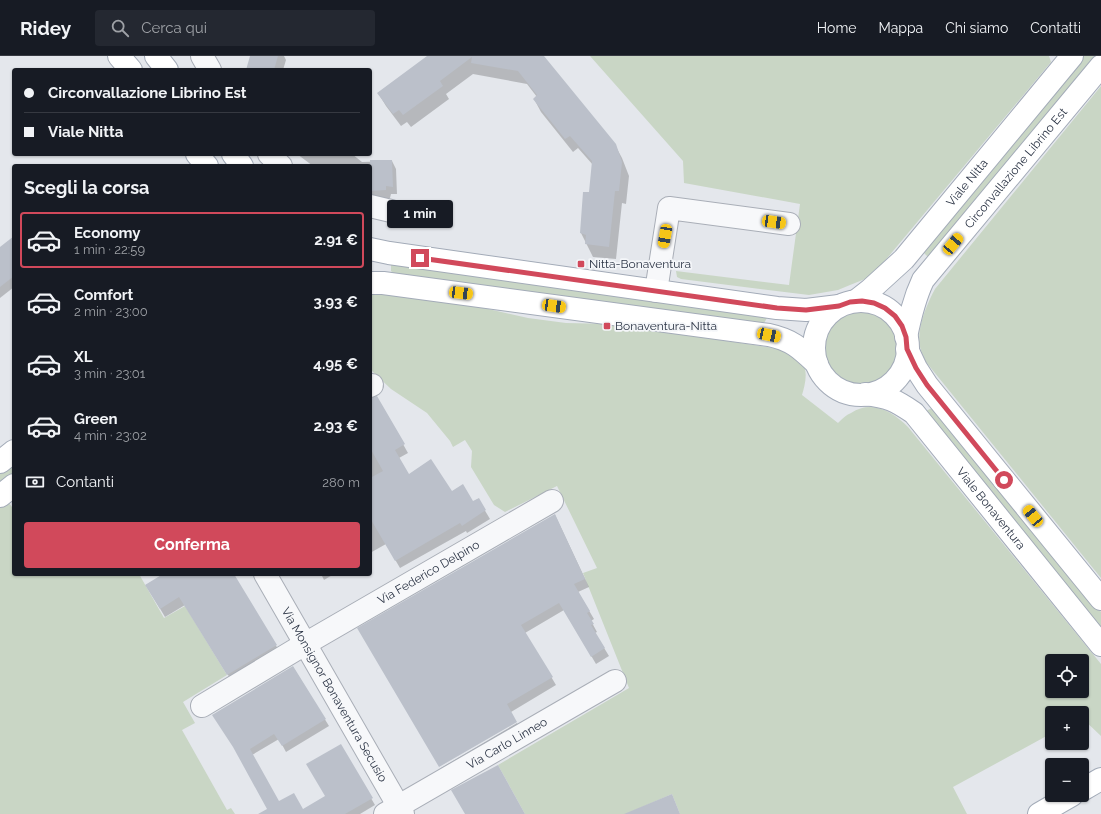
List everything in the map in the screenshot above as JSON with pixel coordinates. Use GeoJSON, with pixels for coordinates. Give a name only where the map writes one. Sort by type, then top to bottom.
{"type":"FeatureCollection","features":[{"type":"Feature","properties":{"kind":"main road"},"geometry":{"type":"LineString","coordinates":[[120,56],[129,68]]}},
{"type":"Feature","properties":{"kind":"main road"},"geometry":{"type":"LineString","coordinates":[[156,56],[165,68]]}},
{"type":"Feature","properties":{"kind":"main road","name":"Viale Nitta"},"geometry":{"type":"LineString","coordinates":[[847,304],[870,290],[904,260],[1072,56]]}},
{"type":"Feature","properties":{"kind":"main road","name":"Circonvallazione Librino Est"},"geometry":{"type":"LineString","coordinates":[[907,343],[915,299],[923,280],[1101,66]]}},
{"type":"Feature","properties":{"kind":"main road"},"geometry":{"type":"LineString","coordinates":[[199,156],[205,164]]}},
{"type":"Feature","properties":{"kind":"main road"},"geometry":{"type":"LineString","coordinates":[[234,156],[240,164]]}},
{"type":"Feature","properties":{"kind":"main road"},"geometry":{"type":"LineString","coordinates":[[372,249],[777,308],[806,310],[868,302],[885,308],[899,321],[916,368],[927,385],[1101,600]]}},
{"type":"Feature","properties":{"kind":"main road"},"geometry":{"type":"LineString","coordinates":[[372,283],[383,283],[769,335],[783,338],[792,342],[817,364]]}},
{"type":"Feature","properties":{"kind":"main road"},"geometry":{"type":"LineString","coordinates":[[847,304],[829,313],[818,328],[814,346],[817,364],[822,374],[836,387],[853,394],[865,394],[883,389],[893,382],[903,367],[907,343]]}},
{"type":"Feature","properties":{"kind":"main road","name":"Viale Bonaventura"},"geometry":{"type":"LineString","coordinates":[[865,394],[884,397],[898,402],[914,413],[1101,645]]}},
{"type":"Feature","properties":{"kind":"main road"},"geometry":{"type":"LineString","coordinates":[[0,462],[12,453]]}},
{"type":"Feature","properties":{"kind":"main road"},"geometry":{"type":"LineString","coordinates":[[1089,786],[1101,779]]}},
{"type":"Feature","properties":{"kind":"main road"},"geometry":{"type":"LineString","coordinates":[[1038,814],[1059,802]]}},
{"type":"Feature","properties":{"kind":"street"},"geometry":{"type":"LineString","coordinates":[[202,56],[209,68]]}},
{"type":"Feature","properties":{"kind":"street"},"geometry":{"type":"LineString","coordinates":[[271,156],[279,164]]}},
{"type":"Feature","properties":{"kind":"street"},"geometry":{"type":"LineString","coordinates":[[372,206],[391,211]]}},
{"type":"Feature","properties":{"kind":"street"},"geometry":{"type":"LineString","coordinates":[[656,291],[669,208],[789,224]]}},
{"type":"Feature","properties":{"kind":"street","name":"Via Federico Delpino"},"geometry":{"type":"LineString","coordinates":[[202,706],[305,644],[552,501]]}},
{"type":"Feature","properties":{"kind":"street","name":"Via Monsignor Bonaventura Secusio"},"geometry":{"type":"LineString","coordinates":[[266,576],[396,811]]}},
{"type":"Feature","properties":{"kind":"street","name":"Via Carlo Linneo"},"geometry":{"type":"LineString","coordinates":[[396,811],[615,681]]}},
{"type":"Feature","properties":{"kind":"green space"},"geometry":{"type":"Polygon","coordinates":[[[590,56],[1049,56],[1051,62],[878,269],[865,279],[838,290],[809,295],[681,279],[677,277],[676,271],[789,285],[800,204],[684,183],[683,161],[590,56]]]}},
{"type":"Feature","properties":{"kind":"green space"},"geometry":{"type":"Polygon","coordinates":[[[1083,56],[1098,56],[928,257],[924,253],[925,247],[1083,56]]]}},
{"type":"Feature","properties":{"kind":"green space"},"geometry":{"type":"Polygon","coordinates":[[[1101,86],[1101,578],[926,362],[920,349],[919,340],[923,317],[935,289],[1101,86]]]}},
{"type":"Feature","properties":{"kind":"green space"},"geometry":{"type":"Polygon","coordinates":[[[393,263],[766,316],[767,318],[764,323],[761,324],[393,273],[391,271],[391,265],[393,263]]]}},
{"type":"Feature","properties":{"kind":"green space"},"geometry":{"type":"Polygon","coordinates":[[[372,294],[432,299],[475,306],[528,318],[566,323],[613,324],[781,349],[786,351],[799,359],[805,369],[806,378],[802,395],[838,423],[847,415],[859,409],[874,407],[889,412],[908,427],[1101,664],[1101,736],[1089,725],[1089,706],[1045,706],[1045,737],[953,787],[967,814],[680,814],[672,794],[626,814],[525,814],[498,765],[629,688],[583,573],[597,568],[557,486],[505,512],[494,505],[471,467],[472,451],[465,440],[453,447],[450,441],[427,413],[391,389],[372,371],[372,294]]]}},
{"type":"Feature","properties":{"kind":"green space"},"geometry":{"type":"Polygon","coordinates":[[[861,310],[875,313],[887,321],[895,333],[898,347],[895,361],[887,373],[875,381],[861,384],[847,381],[835,373],[827,361],[824,347],[827,333],[835,321],[847,313],[861,310]]]}},
{"type":"Feature","properties":{"kind":"green space"},"geometry":{"type":"Polygon","coordinates":[[[932,408],[937,411],[1101,612],[1101,628],[926,411],[932,408]]]}},
{"type":"Feature","properties":{"kind":"green space"},"geometry":{"type":"Polygon","coordinates":[[[12,464],[12,477],[0,486],[0,473],[12,464]]]}},
{"type":"Feature","properties":{"kind":"green space"},"geometry":{"type":"Polygon","coordinates":[[[0,492],[12,507],[12,576],[140,576],[164,618],[185,606],[227,675],[183,702],[195,723],[182,730],[227,810],[231,808],[235,814],[0,814],[0,492]]]}},
{"type":"Feature","properties":{"kind":"building"},"geometry":{"type":"Polygon","coordinates":[[[250,56],[278,56],[275,68],[247,68],[250,56]]]}},
{"type":"Feature","properties":{"kind":"building"},"geometry":{"type":"Polygon","coordinates":[[[427,56],[544,56],[616,144],[622,162],[619,191],[615,191],[609,247],[585,244],[586,235],[580,233],[583,192],[589,192],[592,161],[570,136],[565,139],[533,99],[537,95],[518,71],[471,63],[472,57],[440,81],[443,86],[403,115],[399,110],[393,114],[377,93],[427,56]]]}},
{"type":"Feature","properties":{"kind":"building"},"geometry":{"type":"Polygon","coordinates":[[[370,160],[392,160],[393,187],[386,186],[386,190],[372,191],[372,164],[370,164],[370,160]]]}},
{"type":"Feature","properties":{"kind":"building"},"geometry":{"type":"Polygon","coordinates":[[[12,238],[12,278],[0,287],[0,247],[12,238]]]}},
{"type":"Feature","properties":{"kind":"building"},"geometry":{"type":"Polygon","coordinates":[[[377,396],[405,444],[395,450],[409,474],[431,459],[452,491],[463,484],[473,501],[479,498],[486,510],[462,526],[460,523],[395,561],[372,521],[372,477],[383,471],[372,452],[372,397],[377,396]]]}},
{"type":"Feature","properties":{"kind":"building"},"geometry":{"type":"Polygon","coordinates":[[[555,514],[585,579],[574,584],[590,611],[587,613],[594,624],[591,625],[605,648],[591,657],[559,603],[521,625],[553,677],[507,704],[517,722],[439,767],[357,628],[555,514]]]}},
{"type":"Feature","properties":{"kind":"building"},"geometry":{"type":"Polygon","coordinates":[[[160,576],[235,576],[277,645],[227,675],[179,597],[160,609],[145,585],[160,576]]]}},
{"type":"Feature","properties":{"kind":"building"},"geometry":{"type":"Polygon","coordinates":[[[293,666],[326,719],[282,746],[274,734],[250,749],[279,801],[294,793],[303,809],[325,796],[306,764],[341,744],[373,798],[345,814],[258,814],[267,809],[233,747],[212,715],[293,666]]]}},
{"type":"Feature","properties":{"kind":"building"},"geometry":{"type":"Polygon","coordinates":[[[498,765],[525,814],[465,814],[451,790],[498,765]]]}},
{"type":"Feature","properties":{"kind":"building"},"geometry":{"type":"Polygon","coordinates":[[[672,794],[680,814],[624,814],[672,794]]]}},
{"type":"Feature","properties":{"kind":"place","name":"Nitta-Bonaventura"},"geometry":{"type":"Point","coordinates":[581,264]}},
{"type":"Feature","properties":{"kind":"place","name":"Bonaventura-Nitta"},"geometry":{"type":"Point","coordinates":[607,326]}},
{"type":"Feature","properties":{"kind":"route"},"geometry":{"type":"LineString","coordinates":[[420,258],[777,308],[806,310],[839,306],[856,301],[874,303],[885,308],[899,321],[906,337],[907,349],[916,368],[927,385],[1004,480]]}}]}
